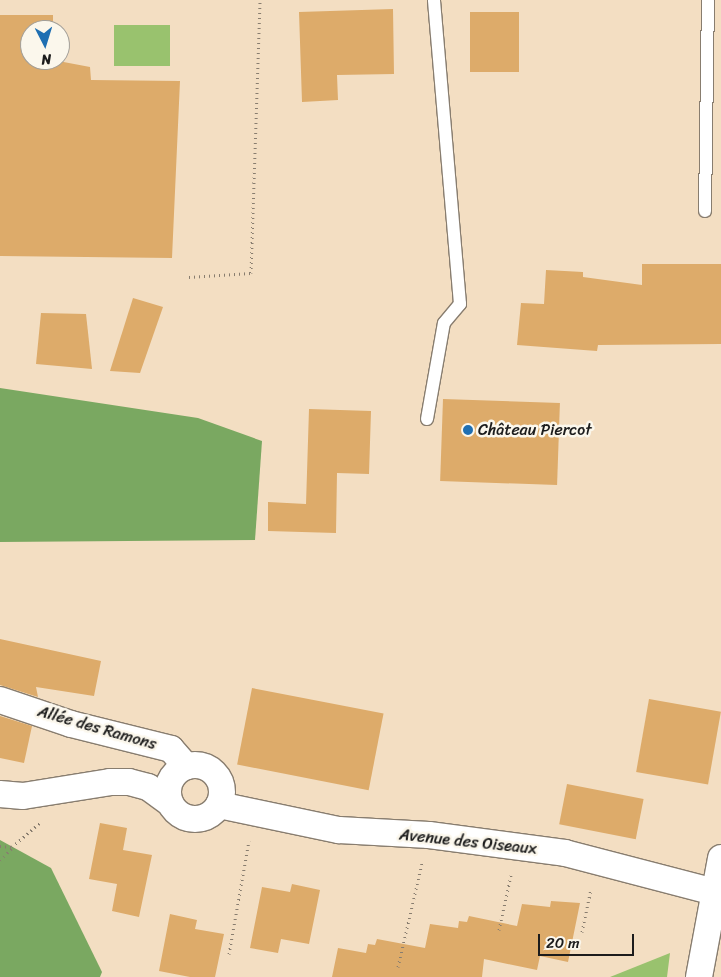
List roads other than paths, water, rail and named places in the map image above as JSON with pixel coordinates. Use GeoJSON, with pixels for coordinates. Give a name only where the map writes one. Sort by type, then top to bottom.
{"type":"FeatureCollection","features":[{"type":"Feature","properties":{"kind":"street","name":"Allée des Ramons"},"geometry":{"type":"LineString","coordinates":[[0,700],[71,724],[163,746],[180,756],[186,766]]}},
{"type":"Feature","properties":{"kind":"street"},"geometry":{"type":"LineString","coordinates":[[186,766],[206,767],[215,774],[220,783],[219,805],[207,816],[190,819],[178,814],[170,802],[168,794],[171,778],[186,766]]}},
{"type":"Feature","properties":{"kind":"street"},"geometry":{"type":"LineString","coordinates":[[0,794],[22,796],[110,782],[129,782],[148,787],[170,802]]}},
{"type":"Feature","properties":{"kind":"street","name":"Avenue des Oiseaux"},"geometry":{"type":"LineString","coordinates":[[219,805],[339,830],[429,835],[598,861],[715,892]]}},
{"type":"Feature","properties":{"kind":"street"},"geometry":{"type":"LineString","coordinates":[[699,977],[721,858]]}},
{"type":"Feature","properties":{"kind":"lane"},"geometry":{"type":"LineString","coordinates":[[427,419],[444,323],[460,304],[434,0]]}},
{"type":"Feature","properties":{"kind":"lane"},"geometry":{"type":"LineString","coordinates":[[704,211],[708,0]]}},
{"type":"Feature","properties":{"kind":"place","name":"Château Piercot"},"geometry":{"type":"Point","coordinates":[468,430]}}]}
